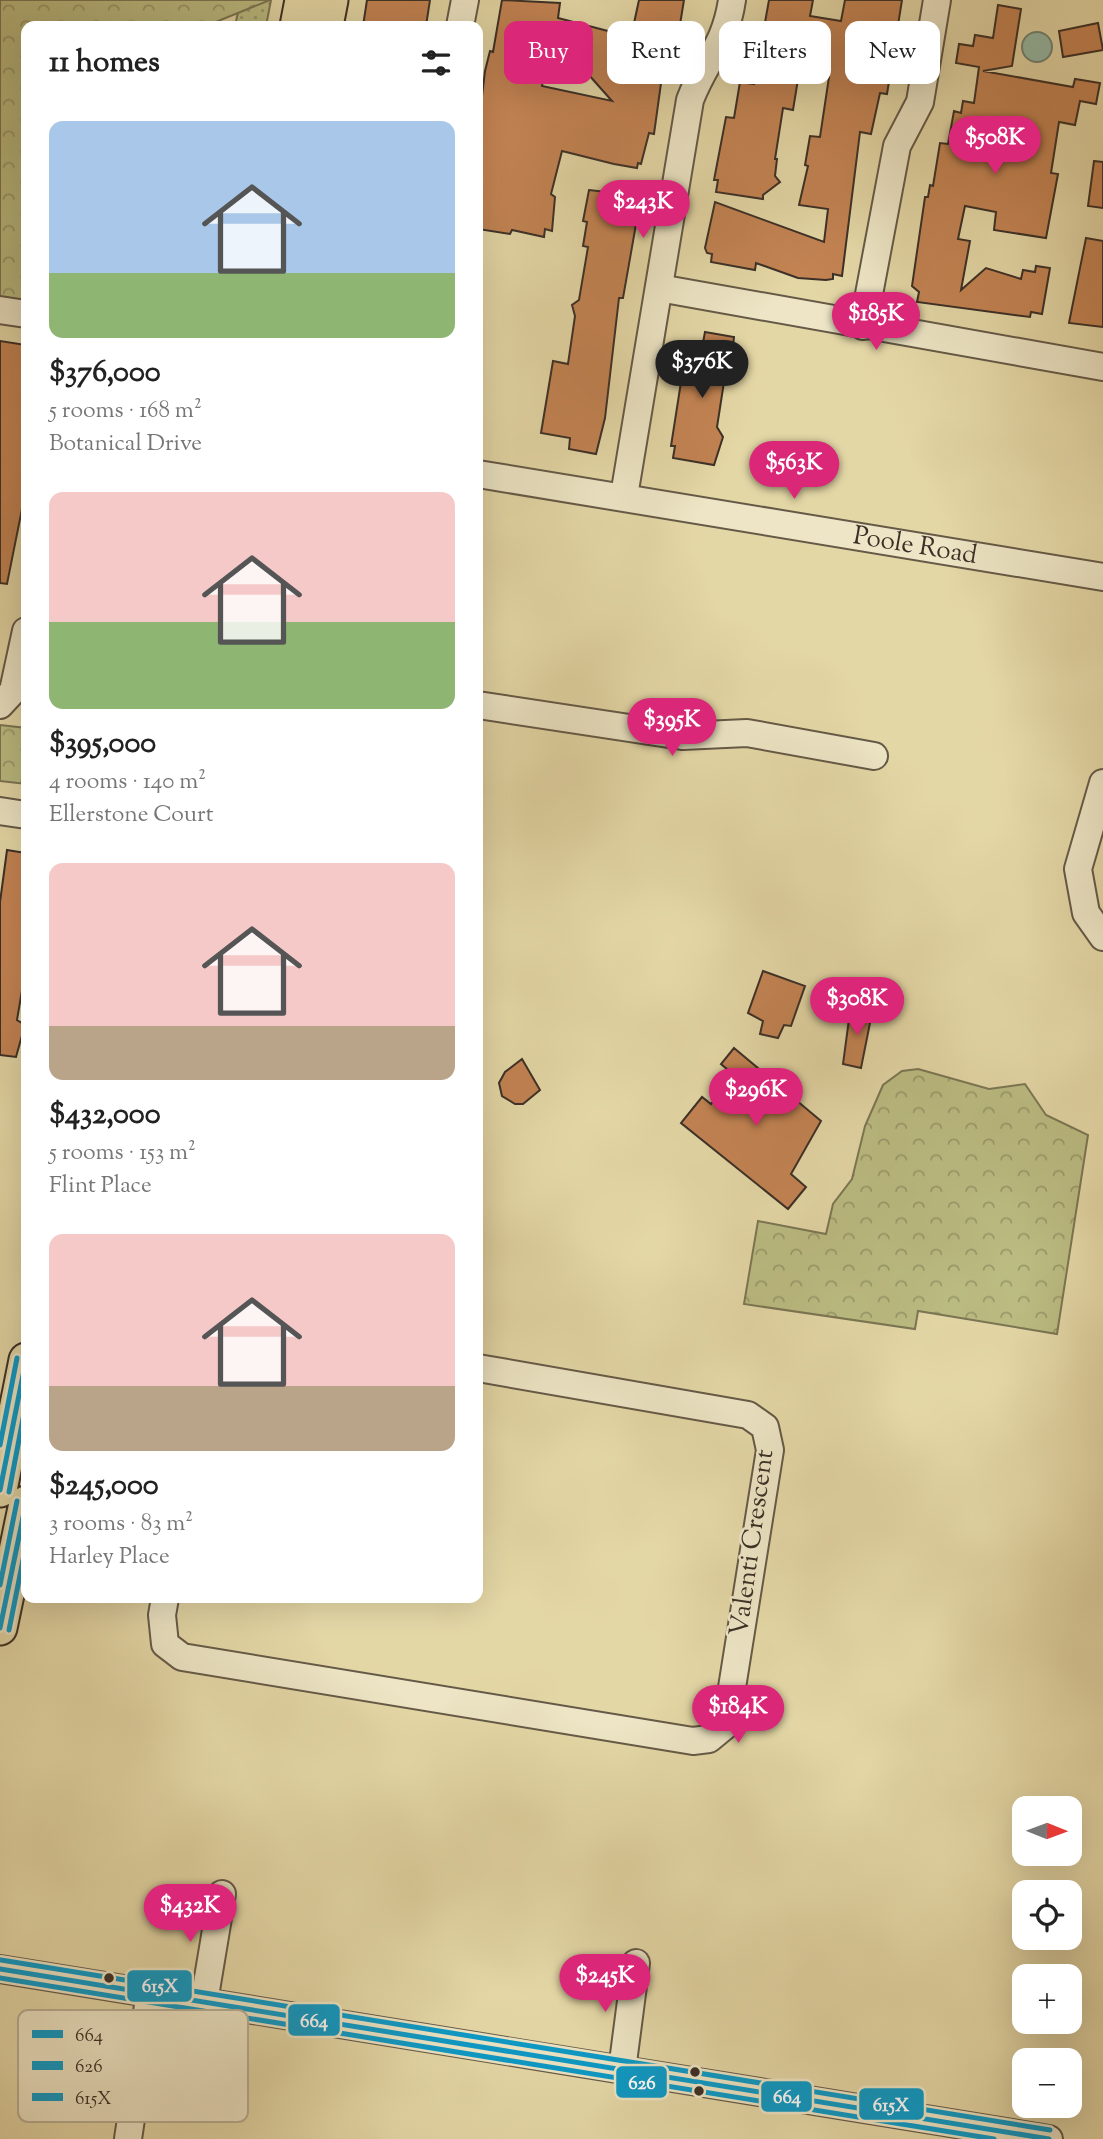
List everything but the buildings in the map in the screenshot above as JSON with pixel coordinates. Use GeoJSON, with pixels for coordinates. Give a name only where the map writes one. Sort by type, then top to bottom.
{"type":"FeatureCollection","features":[{"type":"Feature","properties":{"kind":"main road"},"geometry":{"type":"LineString","coordinates":[[298,21],[302,0]]}},
{"type":"Feature","properties":{"kind":"main road"},"geometry":{"type":"LineString","coordinates":[[327,21],[331,0]]}},
{"type":"Feature","properties":{"kind":"main road"},"geometry":{"type":"LineString","coordinates":[[0,1490],[21,1385]]}},
{"type":"Feature","properties":{"kind":"main road"},"geometry":{"type":"LineString","coordinates":[[0,1628],[21,1527]]}},
{"type":"Feature","properties":{"kind":"street"},"geometry":{"type":"LineString","coordinates":[[461,21],[465,0]]}},
{"type":"Feature","properties":{"kind":"street"},"geometry":{"type":"LineString","coordinates":[[624,496],[690,100],[699,78],[713,60],[728,28],[732,0]]}},
{"type":"Feature","properties":{"kind":"street"},"geometry":{"type":"LineString","coordinates":[[863,326],[897,146],[920,102],[936,0]]}},
{"type":"Feature","properties":{"kind":"street"},"geometry":{"type":"LineString","coordinates":[[659,288],[1103,367]]}},
{"type":"Feature","properties":{"kind":"street"},"geometry":{"type":"LineString","coordinates":[[0,310],[21,313]]}},
{"type":"Feature","properties":{"kind":"street","name":"Poole Road"},"geometry":{"type":"LineString","coordinates":[[483,475],[1103,577]]}},
{"type":"Feature","properties":{"kind":"street"},"geometry":{"type":"LineString","coordinates":[[0,705],[13,691],[21,654]]}},
{"type":"Feature","properties":{"kind":"street"},"geometry":{"type":"LineString","coordinates":[[483,706],[682,736],[758,735],[874,755]]}},
{"type":"Feature","properties":{"kind":"street"},"geometry":{"type":"LineString","coordinates":[[1103,783],[1079,869],[1086,913],[1103,937]]}},
{"type":"Feature","properties":{"kind":"street"},"geometry":{"type":"LineString","coordinates":[[0,811],[21,814]]}},
{"type":"Feature","properties":{"kind":"street","name":"Valenti Crescent"},"geometry":{"type":"LineString","coordinates":[[164,1606],[165,1644],[182,1657],[693,1741],[709,1739],[726,1725],[770,1450],[765,1427],[748,1415],[483,1369]]}},
{"type":"Feature","properties":{"kind":"street"},"geometry":{"type":"LineString","coordinates":[[204,2002],[222,1894]]}},
{"type":"Feature","properties":{"kind":"street"},"geometry":{"type":"LineString","coordinates":[[622,2070],[636,1963]]}},
{"type":"Feature","properties":{"kind":"street"},"geometry":{"type":"LineString","coordinates":[[0,1969],[1049,2139]]}},
{"type":"Feature","properties":{"kind":"street"},"geometry":{"type":"LineString","coordinates":[[147,2010],[150,1992]]}},
{"type":"Feature","properties":{"kind":"green space"},"geometry":{"type":"Polygon","coordinates":[[[0,0],[270,0],[218,21],[21,21],[21,300],[0,297],[0,0]]]}},
{"type":"Feature","properties":{"kind":"green space"},"geometry":{"type":"Polygon","coordinates":[[[246,0],[271,0],[267,21],[236,21],[238,12],[246,0]]]}},
{"type":"Feature","properties":{"kind":"green space"},"geometry":{"type":"Polygon","coordinates":[[[0,725],[21,727],[21,783],[0,781],[0,725]]]}},
{"type":"Feature","properties":{"kind":"green space"},"geometry":{"type":"Polygon","coordinates":[[[918,1069],[989,1089],[1025,1084],[1046,1115],[1088,1135],[1057,1334],[918,1311],[915,1329],[744,1304],[758,1221],[826,1234],[833,1204],[852,1179],[865,1126],[883,1085],[902,1071],[918,1069]]]}},
{"type":"Feature","properties":{"kind":"shaded area"},"geometry":{"type":"Polygon","coordinates":[[[1037,32],[1047,37],[1052,47],[1047,57],[1037,62],[1027,57],[1022,47],[1027,37],[1037,32]]]}},
{"type":"Feature","properties":{"kind":"transit line","name":"615X"},"geometry":{"type":"LineString","coordinates":[[0,1445],[17,1358]]}},
{"type":"Feature","properties":{"kind":"transit line","name":"664"},"geometry":{"type":"LineString","coordinates":[[0,1490],[21,1385]]}},
{"type":"Feature","properties":{"kind":"transit line","name":"626"},"geometry":{"type":"LineString","coordinates":[[9,1492],[21,1429]]}},
{"type":"Feature","properties":{"kind":"transit line","name":"615X"},"geometry":{"type":"LineString","coordinates":[[0,1585],[17,1501]]}},
{"type":"Feature","properties":{"kind":"transit line","name":"664"},"geometry":{"type":"LineString","coordinates":[[0,1628],[21,1527]]}},
{"type":"Feature","properties":{"kind":"transit line","name":"626"},"geometry":{"type":"LineString","coordinates":[[9,1630],[21,1570]]}},
{"type":"Feature","properties":{"kind":"transit line","name":"615X"},"geometry":{"type":"LineString","coordinates":[[1,1960],[1050,2130]]}},
{"type":"Feature","properties":{"kind":"transit line","name":"664"},"geometry":{"type":"LineString","coordinates":[[0,1969],[1049,2139]]}},
{"type":"Feature","properties":{"kind":"transit line","name":"626"},"geometry":{"type":"LineString","coordinates":[[0,1978],[198,2010]]}},
{"type":"Feature","properties":{"kind":"transit line","name":"626"},"geometry":{"type":"LineString","coordinates":[[248,2018],[994,2139]]}}]}
